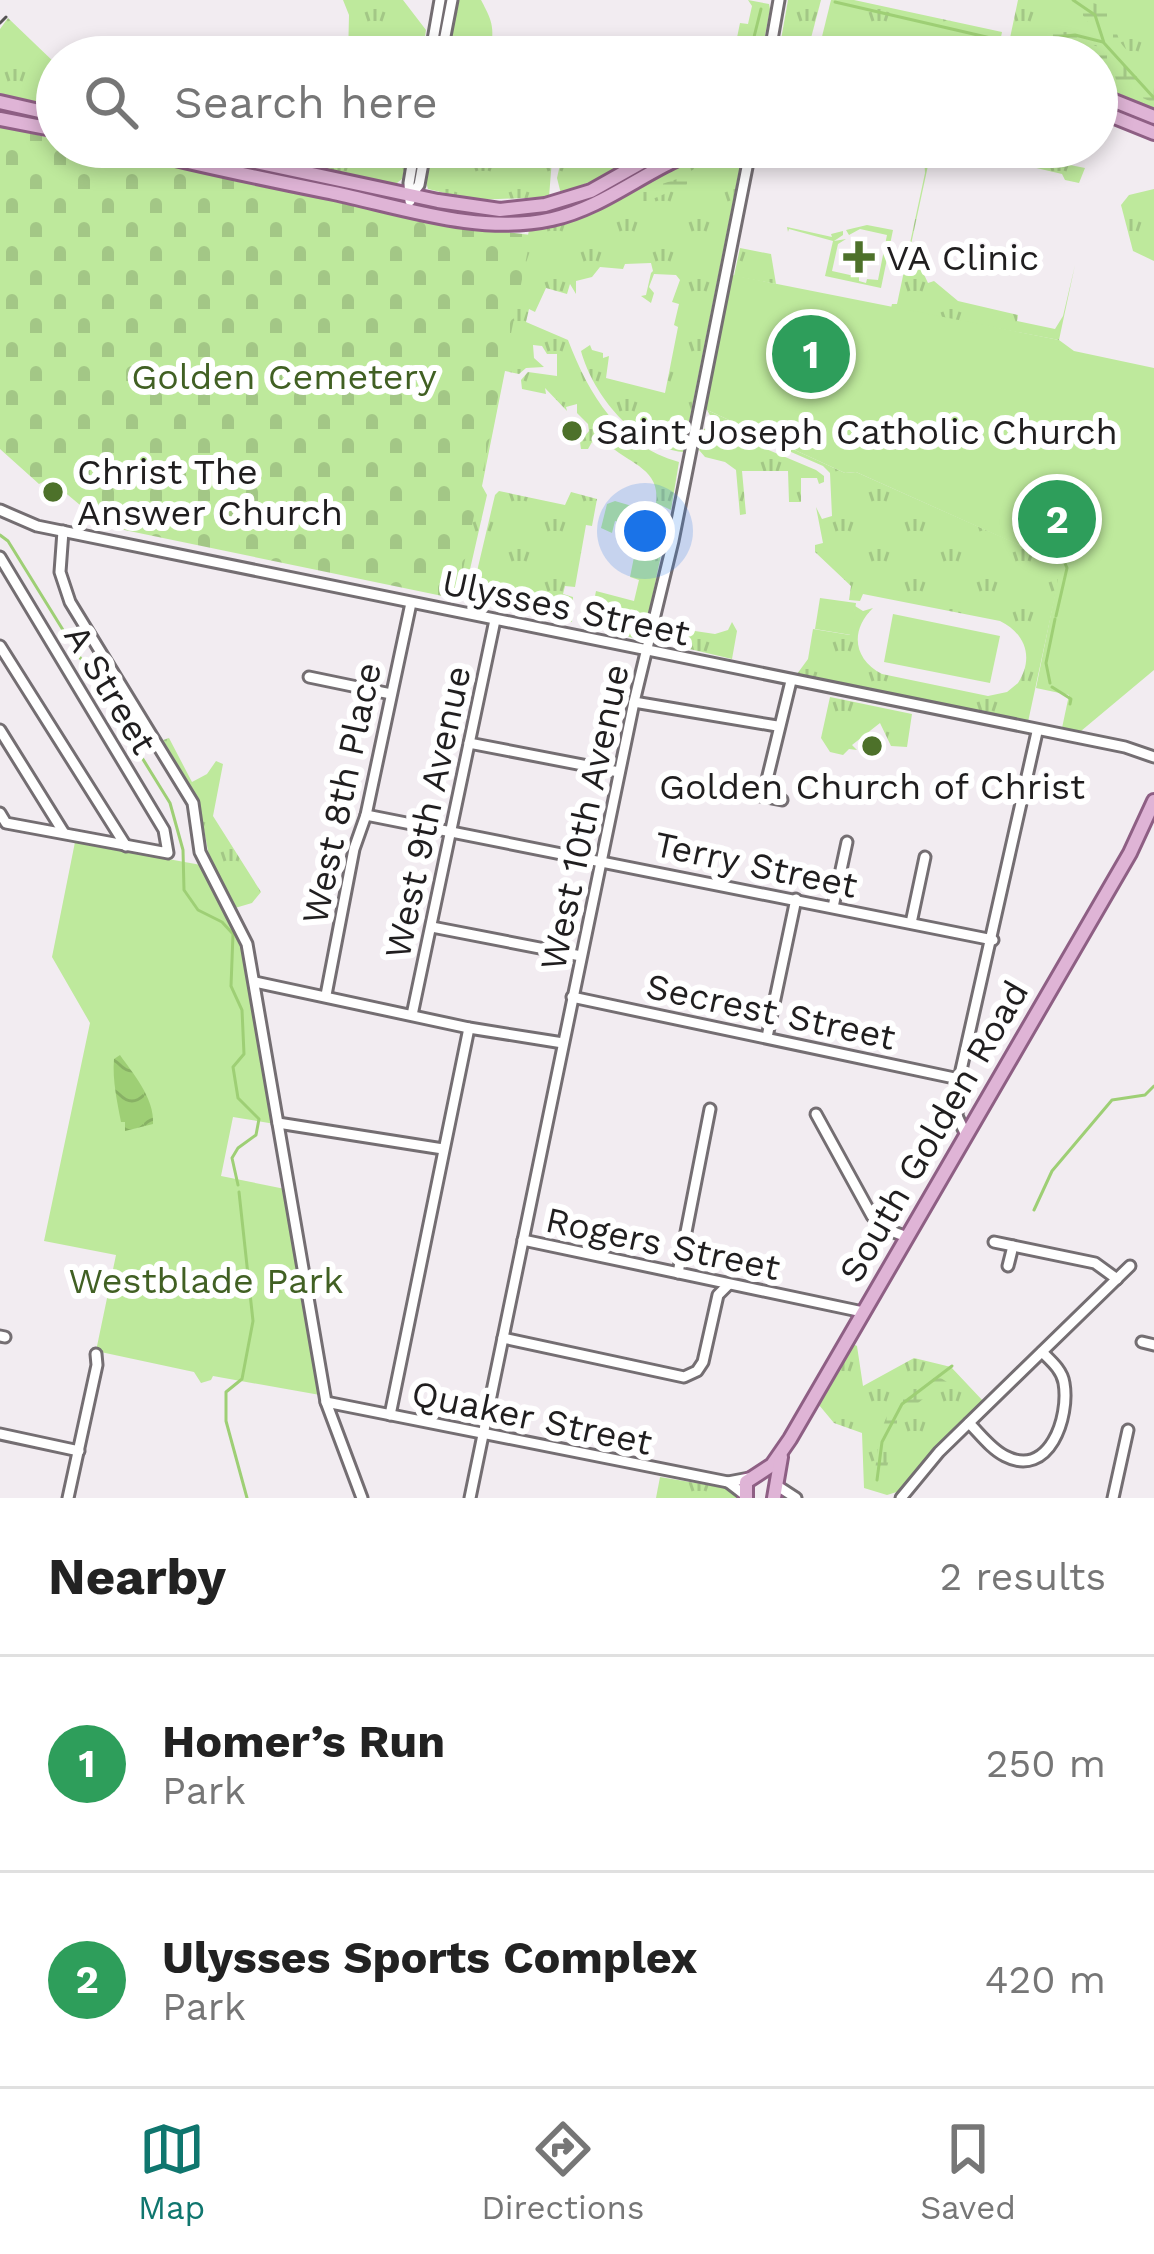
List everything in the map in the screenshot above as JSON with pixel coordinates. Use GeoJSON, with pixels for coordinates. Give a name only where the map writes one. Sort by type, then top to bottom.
{"type":"FeatureCollection","features":[{"type":"Feature","properties":{"kind":"main road"},"geometry":{"type":"LineString","coordinates":[[0,102],[36,110]]}},
{"type":"Feature","properties":{"kind":"main road"},"geometry":{"type":"LineString","coordinates":[[1118,103],[1154,118]]}},
{"type":"Feature","properties":{"kind":"main road"},"geometry":{"type":"LineString","coordinates":[[1118,118],[1154,133]]}},
{"type":"Feature","properties":{"kind":"main road"},"geometry":{"type":"LineString","coordinates":[[0,119],[36,126]]}},
{"type":"Feature","properties":{"kind":"main road"},"geometry":{"type":"LineString","coordinates":[[235,168],[410,202],[488,209],[544,206],[601,187],[633,168]]}},
{"type":"Feature","properties":{"kind":"main road"},"geometry":{"type":"LineString","coordinates":[[272,168],[485,223],[547,220],[599,203],[661,168]]}},
{"type":"Feature","properties":{"kind":"main road","name":"South Golden Road"},"geometry":{"type":"LineString","coordinates":[[1136,842],[1154,801]]}},
{"type":"Feature","properties":{"kind":"main road","name":"South Golden Road"},"geometry":{"type":"LineString","coordinates":[[746,1497],[767,1484],[1154,814]]}},
{"type":"Feature","properties":{"kind":"street"},"geometry":{"type":"LineString","coordinates":[[434,36],[440,0]]}},
{"type":"Feature","properties":{"kind":"street"},"geometry":{"type":"LineString","coordinates":[[445,36],[452,0]]}},
{"type":"Feature","properties":{"kind":"street"},"geometry":{"type":"LineString","coordinates":[[773,36],[779,0]]}},
{"type":"Feature","properties":{"kind":"street"},"geometry":{"type":"LineString","coordinates":[[410,202],[411,168]]}},
{"type":"Feature","properties":{"kind":"street"},"geometry":{"type":"LineString","coordinates":[[410,202],[422,168]]}},
{"type":"Feature","properties":{"kind":"street","name":"West 10th Avenue"},"geometry":{"type":"LineString","coordinates":[[470,1498],[747,168]]}},
{"type":"Feature","properties":{"kind":"street","name":"Ulysses Street"},"geometry":{"type":"LineString","coordinates":[[0,510],[37,526],[788,684],[1125,747],[1154,758]]}},
{"type":"Feature","properties":{"kind":"street"},"geometry":{"type":"LineString","coordinates":[[64,531],[60,572],[70,602],[194,803],[200,852],[239,922],[255,982],[326,1402],[362,1498]]}},
{"type":"Feature","properties":{"kind":"street","name":"A Street"},"geometry":{"type":"LineString","coordinates":[[0,556],[164,830],[168,853],[126,846]]}},
{"type":"Feature","properties":{"kind":"street","name":"West 8th Place"},"geometry":{"type":"LineString","coordinates":[[326,995],[354,848],[366,815],[411,603]]}},
{"type":"Feature","properties":{"kind":"street","name":"West 9th Avenue"},"geometry":{"type":"LineString","coordinates":[[412,1015],[495,620]]}},
{"type":"Feature","properties":{"kind":"street"},"geometry":{"type":"LineString","coordinates":[[0,646],[126,846]]}},
{"type":"Feature","properties":{"kind":"street"},"geometry":{"type":"LineString","coordinates":[[309,677],[391,694]]}},
{"type":"Feature","properties":{"kind":"street"},"geometry":{"type":"LineString","coordinates":[[763,796],[788,684]]}},
{"type":"Feature","properties":{"kind":"street"},"geometry":{"type":"LineString","coordinates":[[634,702],[778,727]]}},
{"type":"Feature","properties":{"kind":"street"},"geometry":{"type":"LineString","coordinates":[[0,730],[64,833]]}},
{"type":"Feature","properties":{"kind":"street"},"geometry":{"type":"LineString","coordinates":[[966,1136],[957,1116],[959,1079],[1037,732]]}},
{"type":"Feature","properties":{"kind":"street"},"geometry":{"type":"LineString","coordinates":[[469,743],[619,772]]}},
{"type":"Feature","properties":{"kind":"street","name":"Ulysses Street"},"geometry":{"type":"LineString","coordinates":[[1125,747],[1154,746]]}},
{"type":"Feature","properties":{"kind":"street"},"geometry":{"type":"LineString","coordinates":[[730,790],[782,800]]}},
{"type":"Feature","properties":{"kind":"street","name":"Terry Street"},"geometry":{"type":"LineString","coordinates":[[366,815],[993,940]]}},
{"type":"Feature","properties":{"kind":"street"},"geometry":{"type":"LineString","coordinates":[[3,818],[126,846]]}},
{"type":"Feature","properties":{"kind":"street"},"geometry":{"type":"LineString","coordinates":[[833,908],[847,842]]}},
{"type":"Feature","properties":{"kind":"street"},"geometry":{"type":"LineString","coordinates":[[911,923],[926,857]]}},
{"type":"Feature","properties":{"kind":"street"},"geometry":{"type":"LineString","coordinates":[[767,1037],[796,899]]}},
{"type":"Feature","properties":{"kind":"street"},"geometry":{"type":"LineString","coordinates":[[432,927],[581,956]]}},
{"type":"Feature","properties":{"kind":"street"},"geometry":{"type":"LineString","coordinates":[[255,982],[563,1043]]}},
{"type":"Feature","properties":{"kind":"street","name":"Secrest Street"},"geometry":{"type":"LineString","coordinates":[[572,998],[959,1079]]}},
{"type":"Feature","properties":{"kind":"street"},"geometry":{"type":"LineString","coordinates":[[390,1415],[470,1028]]}},
{"type":"Feature","properties":{"kind":"street"},"geometry":{"type":"LineString","coordinates":[[678,1274],[710,1109]]}},
{"type":"Feature","properties":{"kind":"street"},"geometry":{"type":"LineString","coordinates":[[816,1114],[872,1216],[883,1228],[907,1237]]}},
{"type":"Feature","properties":{"kind":"street"},"geometry":{"type":"LineString","coordinates":[[278,1123],[443,1148]]}},
{"type":"Feature","properties":{"kind":"street","name":"Rogers Street"},"geometry":{"type":"LineString","coordinates":[[523,1240],[863,1312]]}},
{"type":"Feature","properties":{"kind":"street"},"geometry":{"type":"LineString","coordinates":[[994,1242],[1095,1263],[1117,1279]]}},
{"type":"Feature","properties":{"kind":"street"},"geometry":{"type":"LineString","coordinates":[[1008,1266],[1012,1246]]}},
{"type":"Feature","properties":{"kind":"street"},"geometry":{"type":"LineString","coordinates":[[901,1498],[1130,1266]]}},
{"type":"Feature","properties":{"kind":"street"},"geometry":{"type":"LineString","coordinates":[[502,1338],[684,1377],[698,1371],[718,1295],[728,1286]]}},
{"type":"Feature","properties":{"kind":"street"},"geometry":{"type":"LineString","coordinates":[[969,1424],[1009,1458],[1028,1461],[1049,1449],[1057,1436],[1064,1383],[1058,1367],[1042,1352]]}},
{"type":"Feature","properties":{"kind":"street"},"geometry":{"type":"LineString","coordinates":[[68,1498],[96,1354]]}},
{"type":"Feature","properties":{"kind":"street","name":"Quaker Street"},"geometry":{"type":"LineString","coordinates":[[326,1402],[728,1482],[767,1484]]}},
{"type":"Feature","properties":{"kind":"street"},"geometry":{"type":"LineString","coordinates":[[1113,1498],[1128,1430]]}},
{"type":"Feature","properties":{"kind":"street"},"geometry":{"type":"LineString","coordinates":[[0,1434],[79,1450]]}},
{"type":"Feature","properties":{"kind":"street","name":"Quaker Street"},"geometry":{"type":"LineString","coordinates":[[728,1482],[746,1497]]}},
{"type":"Feature","properties":{"kind":"street"},"geometry":{"type":"LineString","coordinates":[[767,1484],[796,1498]]}},
{"type":"Feature","properties":{"kind":"green space"},"geometry":{"type":"Polygon","coordinates":[[[343,0],[403,0],[426,30],[425,36],[348,36],[349,15],[343,0]]]}},
{"type":"Feature","properties":{"kind":"green space"},"geometry":{"type":"Polygon","coordinates":[[[456,0],[481,0],[492,36],[450,36],[456,0]]]}},
{"type":"Feature","properties":{"kind":"green space"},"geometry":{"type":"Polygon","coordinates":[[[748,0],[769,4],[765,36],[737,36],[740,23],[748,24],[752,6],[748,0]]]}},
{"type":"Feature","properties":{"kind":"green space"},"geometry":{"type":"Polygon","coordinates":[[[788,0],[821,0],[812,36],[782,36],[788,0]]]}},
{"type":"Feature","properties":{"kind":"green space"},"geometry":{"type":"Polygon","coordinates":[[[831,0],[854,0],[1002,32],[1001,36],[822,36],[831,0]]]}},
{"type":"Feature","properties":{"kind":"green space"},"geometry":{"type":"Polygon","coordinates":[[[1018,0],[1154,0],[1154,108],[1118,93],[1118,36],[1010,36],[1018,0]]]}},
{"type":"Feature","properties":{"kind":"green space"},"geometry":{"type":"Polygon","coordinates":[[[1082,0],[1100,5],[1114,0],[1118,36],[1028,36],[1090,34],[1091,26],[1078,9],[1082,0]]]}},
{"type":"Feature","properties":{"kind":"green space"},"geometry":{"type":"Polygon","coordinates":[[[8,18],[36,45],[36,104],[0,93],[0,29],[8,18]]]}},
{"type":"Feature","properties":{"kind":"green space"},"geometry":{"type":"Polygon","coordinates":[[[1118,37],[1150,75],[1154,103],[1118,87],[1118,37]]]}},
{"type":"Feature","properties":{"kind":"green space","name":"Golden Cemetery"},"geometry":{"type":"Polygon","coordinates":[[[0,125],[36,134],[36,168],[187,168],[457,226],[531,235],[457,599],[105,526],[49,479],[39,484],[0,449],[0,125]]]}},
{"type":"Feature","properties":{"kind":"green space"},"geometry":{"type":"Polygon","coordinates":[[[302,168],[404,168],[402,179],[392,187],[302,168]]]}},
{"type":"Feature","properties":{"kind":"green space"},"geometry":{"type":"Polygon","coordinates":[[[427,168],[551,168],[549,197],[474,200],[428,189],[427,168]]]}},
{"type":"Feature","properties":{"kind":"green space"},"geometry":{"type":"Polygon","coordinates":[[[559,168],[619,168],[561,194],[559,168]]]}},
{"type":"Feature","properties":{"kind":"green space"},"geometry":{"type":"Polygon","coordinates":[[[669,168],[740,168],[683,452],[648,440],[618,416],[595,385],[581,351],[590,345],[603,358],[609,356],[606,378],[665,393],[678,327],[674,325],[679,304],[672,302],[680,280],[676,275],[654,274],[649,287],[654,293],[651,303],[641,296],[646,295],[651,263],[625,264],[623,269],[600,267],[592,277],[576,281],[576,294],[570,284],[567,294],[546,288],[535,312],[529,309],[526,322],[568,340],[609,415],[639,444],[679,462],[671,510],[656,503],[648,474],[607,443],[600,440],[581,449],[580,442],[589,431],[577,413],[577,404],[566,407],[567,411],[545,388],[546,394],[522,389],[521,380],[528,372],[557,376],[557,354],[533,345],[534,358],[544,367],[526,368],[519,374],[505,371],[482,486],[487,495],[463,600],[456,601],[530,225],[587,213],[669,168]]]}},
{"type":"Feature","properties":{"kind":"green space"},"geometry":{"type":"Polygon","coordinates":[[[695,168],[724,168],[717,190],[711,184],[688,184],[639,201],[644,190],[695,168]]]}},
{"type":"Feature","properties":{"kind":"green space"},"geometry":{"type":"Polygon","coordinates":[[[927,168],[907,263],[920,266],[928,283],[934,281],[958,301],[1055,329],[1063,316],[1075,265],[1059,340],[891,308],[897,304],[927,168]]]}},
{"type":"Feature","properties":{"kind":"green space"},"geometry":{"type":"Polygon","coordinates":[[[1036,168],[1085,168],[1079,183],[1065,180],[1062,174],[1036,168]]]}},
{"type":"Feature","properties":{"kind":"green space"},"geometry":{"type":"Polygon","coordinates":[[[1154,189],[1154,261],[1133,251],[1121,205],[1129,195],[1154,189]]]}},
{"type":"Feature","properties":{"kind":"green space"},"geometry":{"type":"Polygon","coordinates":[[[867,225],[893,230],[881,288],[825,276],[833,241],[788,232],[787,227],[832,237],[843,231],[834,241],[846,239],[838,244],[832,271],[866,283],[867,279],[878,280],[887,235],[860,229],[849,235],[846,230],[867,225]]]}},
{"type":"Feature","properties":{"kind":"green space"},"geometry":{"type":"Polygon","coordinates":[[[740,248],[771,254],[776,284],[734,276],[740,248]]]}},
{"type":"Feature","properties":{"kind":"green space"},"geometry":{"type":"Polygon","coordinates":[[[732,275],[1059,340],[1074,351],[1154,368],[1154,670],[1081,731],[1062,728],[1069,695],[1036,688],[1061,564],[705,409],[732,275]]]}},
{"type":"Feature","properties":{"kind":"green space"},"geometry":{"type":"Polygon","coordinates":[[[707,410],[1062,564],[1028,722],[797,674],[808,659],[813,629],[850,635],[855,606],[863,611],[873,608],[861,625],[858,644],[865,660],[882,674],[988,696],[1007,692],[1018,683],[1026,656],[1016,633],[1000,621],[863,594],[860,601],[849,600],[851,586],[815,552],[815,545],[823,543],[816,507],[822,519],[832,516],[830,473],[711,417],[707,410]]]}},
{"type":"Feature","properties":{"kind":"green space"},"geometry":{"type":"Polygon","coordinates":[[[711,426],[816,470],[824,482],[801,478],[801,502],[789,502],[788,471],[742,471],[746,514],[740,515],[736,470],[699,450],[704,429],[711,426]]]}},
{"type":"Feature","properties":{"kind":"green space"},"geometry":{"type":"Polygon","coordinates":[[[499,491],[565,505],[571,492],[597,499],[592,526],[586,525],[575,587],[565,586],[563,594],[573,597],[572,622],[470,601],[499,491]]]}},
{"type":"Feature","properties":{"kind":"green space"},"geometry":{"type":"Polygon","coordinates":[[[615,501],[669,517],[643,641],[582,623],[584,616],[591,616],[596,591],[634,601],[639,580],[630,577],[640,527],[615,521],[612,533],[601,528],[607,504],[615,501]]]}},
{"type":"Feature","properties":{"kind":"green space"},"geometry":{"type":"Polygon","coordinates":[[[820,598],[856,603],[851,635],[815,629],[820,598]]]}},
{"type":"Feature","properties":{"kind":"green space"},"geometry":{"type":"Polygon","coordinates":[[[893,614],[1000,636],[990,683],[884,662],[893,614]]]}},
{"type":"Feature","properties":{"kind":"green space"},"geometry":{"type":"Polygon","coordinates":[[[732,622],[737,631],[732,659],[660,642],[668,627],[715,634],[728,630],[732,622]]]}},
{"type":"Feature","properties":{"kind":"green space"},"geometry":{"type":"Polygon","coordinates":[[[830,697],[912,714],[907,747],[891,746],[880,723],[852,745],[857,750],[849,749],[843,755],[830,752],[821,738],[830,697]]]}},
{"type":"Feature","properties":{"kind":"green space"},"geometry":{"type":"Polygon","coordinates":[[[169,738],[192,782],[207,774],[216,761],[223,764],[213,816],[261,892],[252,903],[235,908],[209,856],[198,798],[163,740],[169,738]]]}},
{"type":"Feature","properties":{"kind":"green space","name":"Westblade Park"},"geometry":{"type":"Polygon","coordinates":[[[75,842],[201,865],[241,939],[275,1124],[233,1117],[221,1176],[285,1189],[320,1395],[213,1376],[201,1383],[194,1372],[96,1351],[116,1255],[44,1241],[90,1023],[52,957],[75,842]]]}},
{"type":"Feature","properties":{"kind":"green space"},"geometry":{"type":"Polygon","coordinates":[[[853,1344],[863,1386],[914,1358],[951,1367],[984,1402],[900,1491],[887,1495],[864,1488],[862,1433],[834,1423],[819,1405],[853,1344]]]}},
{"type":"Feature","properties":{"kind":"green space"},"geometry":{"type":"Polygon","coordinates":[[[933,1373],[947,1382],[907,1416],[884,1479],[875,1474],[888,1414],[933,1373]]]}},
{"type":"Feature","properties":{"kind":"green space"},"geometry":{"type":"Polygon","coordinates":[[[660,1477],[726,1488],[737,1498],[656,1498],[660,1477]]]}},
{"type":"Feature","properties":{"kind":"water"},"geometry":{"type":"Polygon","coordinates":[[[120,1055],[146,1095],[153,1124],[125,1131],[114,1075],[114,1059],[120,1055]]]}},
{"type":"Feature","properties":{"kind":"waterway"},"geometry":{"type":"LineString","coordinates":[[1073,0],[1095,15],[1102,36]]}},
{"type":"Feature","properties":{"kind":"waterway"},"geometry":{"type":"LineString","coordinates":[[835,2],[982,36]]}},
{"type":"Feature","properties":{"kind":"waterway"},"geometry":{"type":"LineString","coordinates":[[754,36],[761,9]]}},
{"type":"Feature","properties":{"kind":"waterway"},"geometry":{"type":"LineString","coordinates":[[1066,36],[1079,36]]}},
{"type":"Feature","properties":{"kind":"waterway"},"geometry":{"type":"LineString","coordinates":[[1118,58],[1154,98]]}},
{"type":"Feature","properties":{"kind":"waterway"},"geometry":{"type":"LineString","coordinates":[[0,535],[170,803],[183,850],[184,890],[198,910],[222,922],[233,934],[231,986],[242,1010],[244,1054],[233,1067],[238,1098],[259,1119],[256,1135],[232,1158],[238,1185]]}},
{"type":"Feature","properties":{"kind":"waterway"},"geometry":{"type":"LineString","coordinates":[[1056,616],[1067,568],[1064,561]]}},
{"type":"Feature","properties":{"kind":"waterway"},"geometry":{"type":"LineString","coordinates":[[1050,683],[1046,663],[1055,619]]}},
{"type":"Feature","properties":{"kind":"waterway"},"geometry":{"type":"LineString","coordinates":[[1052,687],[1071,699],[1070,704]]}},
{"type":"Feature","properties":{"kind":"waterway"},"geometry":{"type":"LineString","coordinates":[[1034,1210],[1052,1171],[1112,1100],[1145,1095],[1154,1086]]}},
{"type":"Feature","properties":{"kind":"waterway"},"geometry":{"type":"LineString","coordinates":[[239,1192],[253,1321],[242,1379],[226,1392],[226,1421],[247,1498]]}},
{"type":"Feature","properties":{"kind":"waterway"},"geometry":{"type":"LineString","coordinates":[[877,1480],[882,1442],[902,1404],[952,1366]]}},
{"type":"Feature","properties":{"kind":"waterway"},"geometry":{"type":"LineString","coordinates":[[908,1498],[914,1489]]}},
{"type":"Feature","properties":{"kind":"tram line"},"geometry":{"type":"LineString","coordinates":[[0,23],[6,17]]}},
{"type":"Feature","properties":{"kind":"place","name":"VA Clinic"},"geometry":{"type":"Point","coordinates":[859,257]}},
{"type":"Feature","properties":{"kind":"place","name":"Homer’s Run"},"geometry":{"type":"Point","coordinates":[811,354]}},
{"type":"Feature","properties":{"kind":"place","name":"Saint Joseph Catholic Church"},"geometry":{"type":"Point","coordinates":[572,431]}},
{"type":"Feature","properties":{"kind":"place","name":"Christ The Answer Church"},"geometry":{"type":"Point","coordinates":[53,492]}},
{"type":"Feature","properties":{"kind":"place","name":"Ulysses Sports Complex"},"geometry":{"type":"Point","coordinates":[1057,519]}},
{"type":"Feature","properties":{"kind":"place","name":"Golden Church of Christ"},"geometry":{"type":"Point","coordinates":[872,746]}}]}
